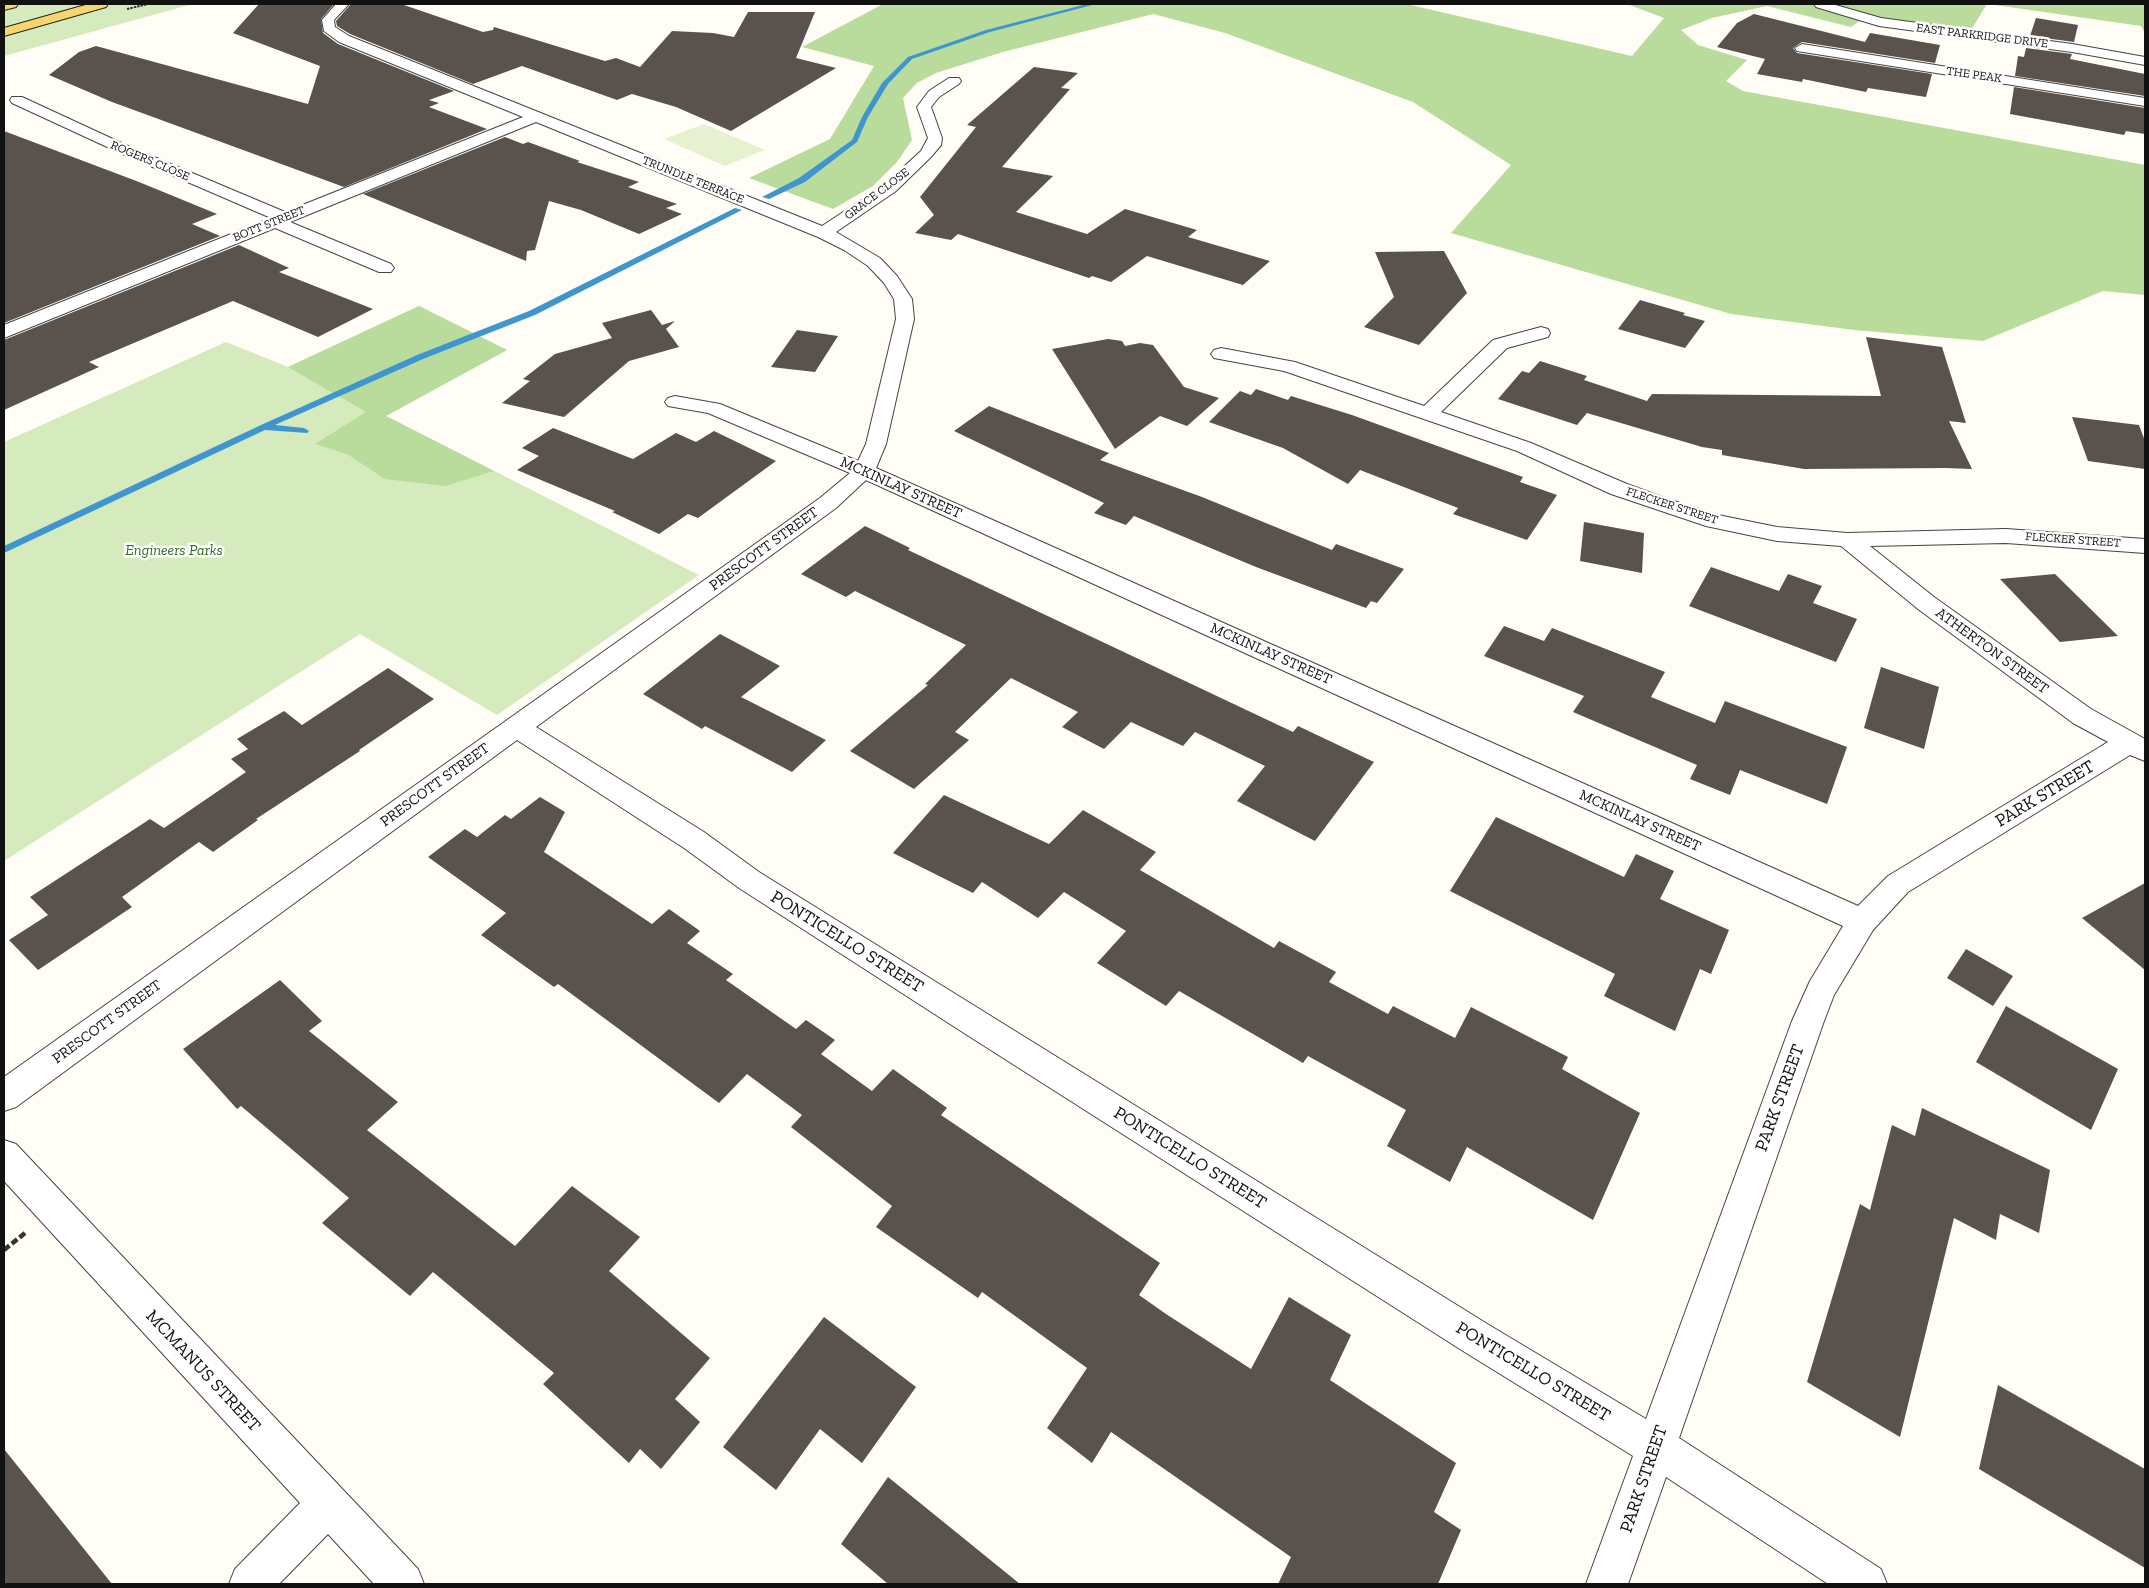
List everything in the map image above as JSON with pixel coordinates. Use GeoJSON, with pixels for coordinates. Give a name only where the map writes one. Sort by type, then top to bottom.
{"type":"FeatureCollection","features":[{"type":"Feature","properties":{"kind":"main road"},"geometry":{"type":"LineString","coordinates":[[4,6],[12,4]]}},
{"type":"Feature","properties":{"kind":"main road"},"geometry":{"type":"LineString","coordinates":[[4,19],[61,4]]}},
{"type":"Feature","properties":{"kind":"main road"},"geometry":{"type":"LineString","coordinates":[[4,32],[102,4]]}},
{"type":"Feature","properties":{"kind":"street","name":"TRUNDLE TERRACE"},"geometry":{"type":"LineString","coordinates":[[343,4],[333,12],[328,20],[329,28],[334,34],[824,233],[850,246],[874,262],[891,280],[903,299],[905,319],[876,444],[864,471]]}},
{"type":"Feature","properties":{"kind":"street","name":"EAST PARKRIDGE DRIVE"},"geometry":{"type":"LineString","coordinates":[[1820,4],[1879,22],[2072,48],[2145,61]]}},
{"type":"Feature","properties":{"kind":"street"},"geometry":{"type":"LineString","coordinates":[[1837,54],[1842,40]]}},
{"type":"Feature","properties":{"kind":"street","name":"THE PEAK"},"geometry":{"type":"LineString","coordinates":[[1802,48],[2145,102]]}},
{"type":"Feature","properties":{"kind":"street","name":"GRACE CLOSE"},"geometry":{"type":"LineString","coordinates":[[824,233],[890,188],[926,154],[935,138],[924,107],[934,94],[954,82]]}},
{"type":"Feature","properties":{"kind":"street","name":"ROGERS CLOSE"},"geometry":{"type":"LineString","coordinates":[[18,100],[384,268]]}},
{"type":"Feature","properties":{"kind":"street","name":"BOTT STREET"},"geometry":{"type":"LineString","coordinates":[[4,332],[535,116]]}},
{"type":"Feature","properties":{"kind":"street"},"geometry":{"type":"LineString","coordinates":[[1428,413],[1500,344],[1541,333]]}},
{"type":"Feature","properties":{"kind":"street","name":"FLECKER STREET"},"geometry":{"type":"LineString","coordinates":[[1221,354],[1288,366],[1428,413],[1556,460],[1619,489],[1705,518],[1777,534],[1847,540],[2006,536],[2145,546]]}},
{"type":"Feature","properties":{"kind":"street","name":"MCKINLAY STREET"},"geometry":{"type":"LineString","coordinates":[[674,402],[713,408],[864,471],[1862,921]]}},
{"type":"Feature","properties":{"kind":"street","name":"PRESCOTT STREET"},"geometry":{"type":"LineString","coordinates":[[4,1096],[828,503],[864,471]]}},
{"type":"Feature","properties":{"kind":"street","name":"ATHERTON STREET"},"geometry":{"type":"LineString","coordinates":[[1847,540],[1926,603],[2036,684],[2082,716],[2136,747]]}},
{"type":"Feature","properties":{"kind":"street","name":"PONTICELLO STREET"},"geometry":{"type":"LineString","coordinates":[[516,727],[694,840],[749,880],[1459,1327],[1656,1447],[1866,1584]]}},
{"type":"Feature","properties":{"kind":"street","name":"PARK STREET"},"geometry":{"type":"LineString","coordinates":[[1607,1584],[1808,1021],[1826,982],[1862,921],[1898,884],[2136,747]]}},
{"type":"Feature","properties":{"kind":"street","name":"MCMANUS STREET"},"geometry":{"type":"LineString","coordinates":[[4,1156],[403,1584]]}},
{"type":"Feature","properties":{"kind":"street"},"geometry":{"type":"LineString","coordinates":[[250,1584],[328,1504]]}},
{"type":"Feature","properties":{"kind":"path"},"geometry":{"type":"LineString","coordinates":[[4,1250],[12,1244]]}},
{"type":"Feature","properties":{"kind":"green space"},"geometry":{"type":"Polygon","coordinates":[[[4,4],[193,4],[4,56],[4,4]]]}},
{"type":"Feature","properties":{"kind":"green space"},"geometry":{"type":"Polygon","coordinates":[[[883,4],[1406,4],[1632,56],[1664,18],[1627,4],[1987,4],[1968,35],[1864,18],[1851,27],[1767,6],[1712,18],[1681,30],[1698,45],[1747,60],[1726,81],[1743,91],[2145,165],[2145,295],[2103,291],[1983,341],[1854,330],[1731,314],[1451,233],[1511,165],[1413,102],[1225,33],[1153,14],[1003,52],[936,73],[917,83],[903,98],[912,140],[897,162],[873,186],[833,209],[749,178],[830,139],[874,66],[802,47],[883,4]]]}},
{"type":"Feature","properties":{"kind":"green space"},"geometry":{"type":"Polygon","coordinates":[[[1988,4],[2145,4],[2145,33],[2141,26],[1988,4]]]}},
{"type":"Feature","properties":{"kind":"green space"},"geometry":{"type":"Polygon","coordinates":[[[704,124],[765,150],[725,166],[664,139],[704,124]]]}},
{"type":"Feature","properties":{"kind":"green space","name":"Engineers Parks"},"geometry":{"type":"Polygon","coordinates":[[[419,306],[507,350],[386,416],[699,575],[497,715],[360,634],[4,861],[4,442],[226,342],[288,367],[419,306]]]}},
{"type":"Feature","properties":{"kind":"green space"},"geometry":{"type":"Polygon","coordinates":[[[419,306],[507,350],[386,416],[494,471],[445,486],[385,479],[347,454],[315,444],[366,412],[288,367],[419,306]]]}},
{"type":"Feature","properties":{"kind":"building"},"geometry":{"type":"Polygon","coordinates":[[[259,4],[334,4],[321,19],[323,33],[338,44],[454,91],[429,100],[439,103],[429,107],[487,129],[344,187],[112,102],[49,75],[79,52],[96,46],[308,104],[320,66],[233,33],[259,4]]]}},
{"type":"Feature","properties":{"kind":"building"},"geometry":{"type":"Polygon","coordinates":[[[351,4],[401,4],[483,32],[493,30],[494,27],[605,61],[616,58],[640,67],[672,31],[713,33],[734,37],[748,12],[815,12],[796,58],[836,68],[731,131],[676,107],[632,94],[617,100],[522,66],[473,84],[350,34],[337,26],[336,21],[351,4]]]}},
{"type":"Feature","properties":{"kind":"building"},"geometry":{"type":"Polygon","coordinates":[[[1754,14],[1865,42],[1870,33],[1940,45],[1935,63],[1802,42],[1793,48],[1797,53],[1932,74],[1926,97],[1868,88],[1866,92],[1803,79],[1802,82],[1757,74],[1765,59],[1717,47],[1737,23],[1754,14]]]}},
{"type":"Feature","properties":{"kind":"building"},"geometry":{"type":"Polygon","coordinates":[[[2036,18],[2078,25],[2074,42],[2030,36],[2036,18]]]}},
{"type":"Feature","properties":{"kind":"building"},"geometry":{"type":"Polygon","coordinates":[[[2026,48],[2072,54],[2070,59],[2145,74],[2145,96],[2015,76],[2018,56],[2024,57],[2026,48]]]}},
{"type":"Feature","properties":{"kind":"building"},"geometry":{"type":"Polygon","coordinates":[[[1034,67],[1078,73],[1061,88],[1070,89],[1002,167],[1053,176],[1016,212],[1087,234],[1125,209],[1197,230],[1188,237],[1270,261],[1243,285],[1147,256],[1111,282],[1092,276],[1089,278],[958,234],[951,240],[915,233],[934,215],[920,197],[976,127],[967,125],[1034,67]]]}},
{"type":"Feature","properties":{"kind":"building"},"geometry":{"type":"Polygon","coordinates":[[[2014,87],[2145,108],[2145,134],[2126,131],[2124,135],[2010,114],[2014,87]]]}},
{"type":"Feature","properties":{"kind":"building"},"geometry":{"type":"Polygon","coordinates":[[[4,131],[217,214],[192,224],[220,236],[4,323],[4,131]]]}},
{"type":"Feature","properties":{"kind":"building"},"geometry":{"type":"Polygon","coordinates":[[[505,137],[523,144],[528,142],[580,161],[577,162],[639,182],[628,187],[677,204],[666,208],[682,214],[639,234],[581,210],[549,201],[535,250],[527,251],[526,261],[363,194],[505,137]]]}},
{"type":"Feature","properties":{"kind":"building"},"geometry":{"type":"Polygon","coordinates":[[[239,245],[289,268],[279,272],[373,309],[318,337],[233,301],[89,362],[99,367],[4,410],[4,340],[239,245]]]}},
{"type":"Feature","properties":{"kind":"building"},"geometry":{"type":"Polygon","coordinates":[[[1444,251],[1467,293],[1419,345],[1364,327],[1394,297],[1375,252],[1444,251]]]}},
{"type":"Feature","properties":{"kind":"building"},"geometry":{"type":"Polygon","coordinates":[[[1640,300],[1705,321],[1685,348],[1618,329],[1640,300]]]}},
{"type":"Feature","properties":{"kind":"building"},"geometry":{"type":"Polygon","coordinates":[[[651,310],[662,325],[675,321],[666,329],[679,347],[629,361],[564,417],[502,403],[530,381],[523,379],[555,354],[612,338],[602,323],[651,310]]]}},
{"type":"Feature","properties":{"kind":"building"},"geometry":{"type":"Polygon","coordinates":[[[797,330],[838,336],[815,372],[771,367],[797,330]]]}},
{"type":"Feature","properties":{"kind":"building"},"geometry":{"type":"Polygon","coordinates":[[[1866,337],[1942,347],[1966,423],[1949,421],[1972,469],[1804,469],[1722,455],[1722,450],[1702,447],[1587,413],[1577,425],[1498,399],[1522,371],[1529,373],[1540,361],[1587,376],[1584,380],[1647,401],[1652,394],[1881,396],[1866,337]]]}},
{"type":"Feature","properties":{"kind":"building"},"geometry":{"type":"Polygon","coordinates":[[[1108,339],[1122,341],[1125,346],[1140,343],[1153,345],[1184,387],[1219,398],[1187,426],[1160,416],[1115,449],[1052,349],[1108,339]]]}},
{"type":"Feature","properties":{"kind":"building"},"geometry":{"type":"Polygon","coordinates":[[[1256,389],[1288,400],[1291,396],[1352,415],[1523,477],[1520,482],[1557,495],[1527,540],[1453,514],[1458,508],[1360,470],[1348,484],[1283,448],[1209,422],[1240,391],[1251,395],[1256,389]]]}},
{"type":"Feature","properties":{"kind":"building"},"geometry":{"type":"Polygon","coordinates":[[[989,406],[1109,453],[1100,460],[1202,497],[1332,550],[1336,544],[1404,569],[1377,603],[1371,601],[1366,608],[1256,567],[1134,516],[1126,525],[1094,513],[1104,503],[954,431],[989,406]]]}},
{"type":"Feature","properties":{"kind":"building"},"geometry":{"type":"Polygon","coordinates":[[[2072,417],[2139,425],[2145,441],[2145,469],[2088,461],[2072,417]]]}},
{"type":"Feature","properties":{"kind":"building"},"geometry":{"type":"Polygon","coordinates":[[[553,428],[633,459],[676,433],[696,442],[714,431],[776,461],[698,518],[688,514],[659,534],[612,512],[615,511],[517,470],[539,456],[522,448],[553,428]]]}},
{"type":"Feature","properties":{"kind":"building"},"geometry":{"type":"Polygon","coordinates":[[[1584,522],[1644,533],[1642,573],[1580,561],[1584,522]]]}},
{"type":"Feature","properties":{"kind":"building"},"geometry":{"type":"Polygon","coordinates":[[[865,526],[910,548],[908,550],[1293,732],[1298,726],[1374,762],[1315,841],[1237,801],[1265,766],[1195,732],[1183,746],[1131,722],[1104,749],[1062,727],[1078,712],[1011,678],[955,732],[969,740],[914,789],[850,751],[928,685],[925,684],[966,645],[855,591],[846,597],[801,574],[865,526]]]}},
{"type":"Feature","properties":{"kind":"building"},"geometry":{"type":"Polygon","coordinates":[[[1711,567],[1779,591],[1788,574],[1822,586],[1813,603],[1857,619],[1836,662],[1689,606],[1711,567]]]}},
{"type":"Feature","properties":{"kind":"building"},"geometry":{"type":"Polygon","coordinates":[[[2055,574],[2118,636],[2060,642],[2000,579],[2055,574]]]}},
{"type":"Feature","properties":{"kind":"building"},"geometry":{"type":"Polygon","coordinates":[[[1504,626],[1544,641],[1552,628],[1665,672],[1651,697],[1715,723],[1725,701],[1847,747],[1827,804],[1740,770],[1730,795],[1690,779],[1697,765],[1573,712],[1584,696],[1484,656],[1504,626]]]}},
{"type":"Feature","properties":{"kind":"building"},"geometry":{"type":"Polygon","coordinates":[[[720,634],[780,666],[741,697],[826,740],[792,772],[705,726],[702,729],[643,694],[720,634]]]}},
{"type":"Feature","properties":{"kind":"building"},"geometry":{"type":"Polygon","coordinates":[[[1881,667],[1939,687],[1924,749],[1864,728],[1881,667]]]}},
{"type":"Feature","properties":{"kind":"building"},"geometry":{"type":"Polygon","coordinates":[[[388,668],[434,699],[360,751],[256,819],[258,820],[213,852],[199,842],[122,897],[132,907],[38,970],[9,940],[48,915],[30,897],[150,819],[164,828],[246,772],[231,759],[248,749],[237,739],[284,711],[302,725],[388,668]]]}},
{"type":"Feature","properties":{"kind":"building"},"geometry":{"type":"Polygon","coordinates":[[[944,795],[1049,844],[1083,810],[1156,852],[1140,870],[1274,948],[1279,941],[1336,972],[1329,982],[1388,1014],[1393,1006],[1455,1038],[1471,1007],[1568,1057],[1562,1069],[1640,1113],[1593,1220],[1467,1147],[1450,1182],[1387,1146],[1406,1110],[1308,1056],[1303,1063],[1179,991],[1166,1006],[1097,963],[1126,931],[1064,892],[1038,918],[982,882],[973,893],[893,853],[944,795]]]}},
{"type":"Feature","properties":{"kind":"building"},"geometry":{"type":"Polygon","coordinates":[[[540,797],[565,812],[544,852],[652,924],[669,909],[700,931],[687,943],[733,974],[726,980],[796,1029],[806,1020],[835,1040],[821,1054],[872,1091],[893,1069],[947,1108],[941,1115],[1160,1263],[1139,1295],[1166,1314],[1251,1369],[1289,1297],[1351,1335],[1330,1380],[1456,1463],[1434,1512],[1461,1530],[1438,1584],[1278,1584],[1291,1557],[1111,1432],[1092,1463],[1047,1428],[1087,1368],[982,1292],[978,1298],[876,1227],[892,1206],[791,1127],[802,1115],[747,1074],[719,1103],[558,984],[554,987],[481,935],[506,913],[428,857],[465,829],[477,837],[505,815],[511,819],[540,797]]]}},
{"type":"Feature","properties":{"kind":"building"},"geometry":{"type":"Polygon","coordinates":[[[1496,817],[1624,877],[1636,854],[1674,871],[1660,899],[1729,930],[1711,974],[1700,969],[1675,1031],[1604,996],[1615,974],[1450,891],[1496,817]]]}},
{"type":"Feature","properties":{"kind":"building"},"geometry":{"type":"Polygon","coordinates":[[[2145,883],[2145,970],[2082,918],[2145,883]]]}},
{"type":"Feature","properties":{"kind":"building"},"geometry":{"type":"Polygon","coordinates":[[[1966,949],[2013,976],[1993,1006],[1947,978],[1966,949]]]}},
{"type":"Feature","properties":{"kind":"building"},"geometry":{"type":"Polygon","coordinates":[[[280,980],[322,1021],[309,1031],[398,1102],[367,1130],[515,1246],[572,1186],[640,1237],[609,1271],[710,1358],[675,1399],[700,1422],[661,1469],[640,1449],[629,1463],[543,1384],[554,1373],[433,1272],[410,1296],[322,1223],[349,1198],[241,1106],[237,1109],[183,1049],[280,980]]]}},
{"type":"Feature","properties":{"kind":"building"},"geometry":{"type":"Polygon","coordinates":[[[2006,1006],[2118,1069],[2091,1130],[1976,1062],[2006,1006]]]}},
{"type":"Feature","properties":{"kind":"building"},"geometry":{"type":"Polygon","coordinates":[[[1922,1108],[2050,1170],[2039,1233],[2000,1214],[1996,1240],[1954,1218],[1900,1437],[1807,1382],[1860,1204],[1870,1210],[1892,1125],[1915,1136],[1922,1108]]]}},
{"type":"Feature","properties":{"kind":"building"},"geometry":{"type":"Polygon","coordinates":[[[824,1317],[916,1387],[862,1463],[820,1429],[776,1490],[723,1447],[824,1317]]]}},
{"type":"Feature","properties":{"kind":"building"},"geometry":{"type":"Polygon","coordinates":[[[1998,1385],[2145,1469],[2145,1568],[1979,1469],[1998,1385]]]}},
{"type":"Feature","properties":{"kind":"building"},"geometry":{"type":"Polygon","coordinates":[[[4,1449],[112,1584],[4,1584],[4,1449]]]}},
{"type":"Feature","properties":{"kind":"building"},"geometry":{"type":"Polygon","coordinates":[[[888,1477],[1020,1584],[888,1584],[841,1544],[888,1477]]]}},
{"type":"Feature","properties":{"kind":"waterway"},"geometry":{"type":"LineString","coordinates":[[766,197],[802,180],[855,141],[865,117],[885,83],[910,58],[988,31],[1093,4]]}},
{"type":"Feature","properties":{"kind":"waterway"},"geometry":{"type":"LineString","coordinates":[[264,427],[420,357],[532,313],[738,210]]}},
{"type":"Feature","properties":{"kind":"waterway"},"geometry":{"type":"LineString","coordinates":[[4,550],[264,427]]}},
{"type":"Feature","properties":{"kind":"waterway"},"geometry":{"type":"LineString","coordinates":[[264,427],[304,431]]}}]}
